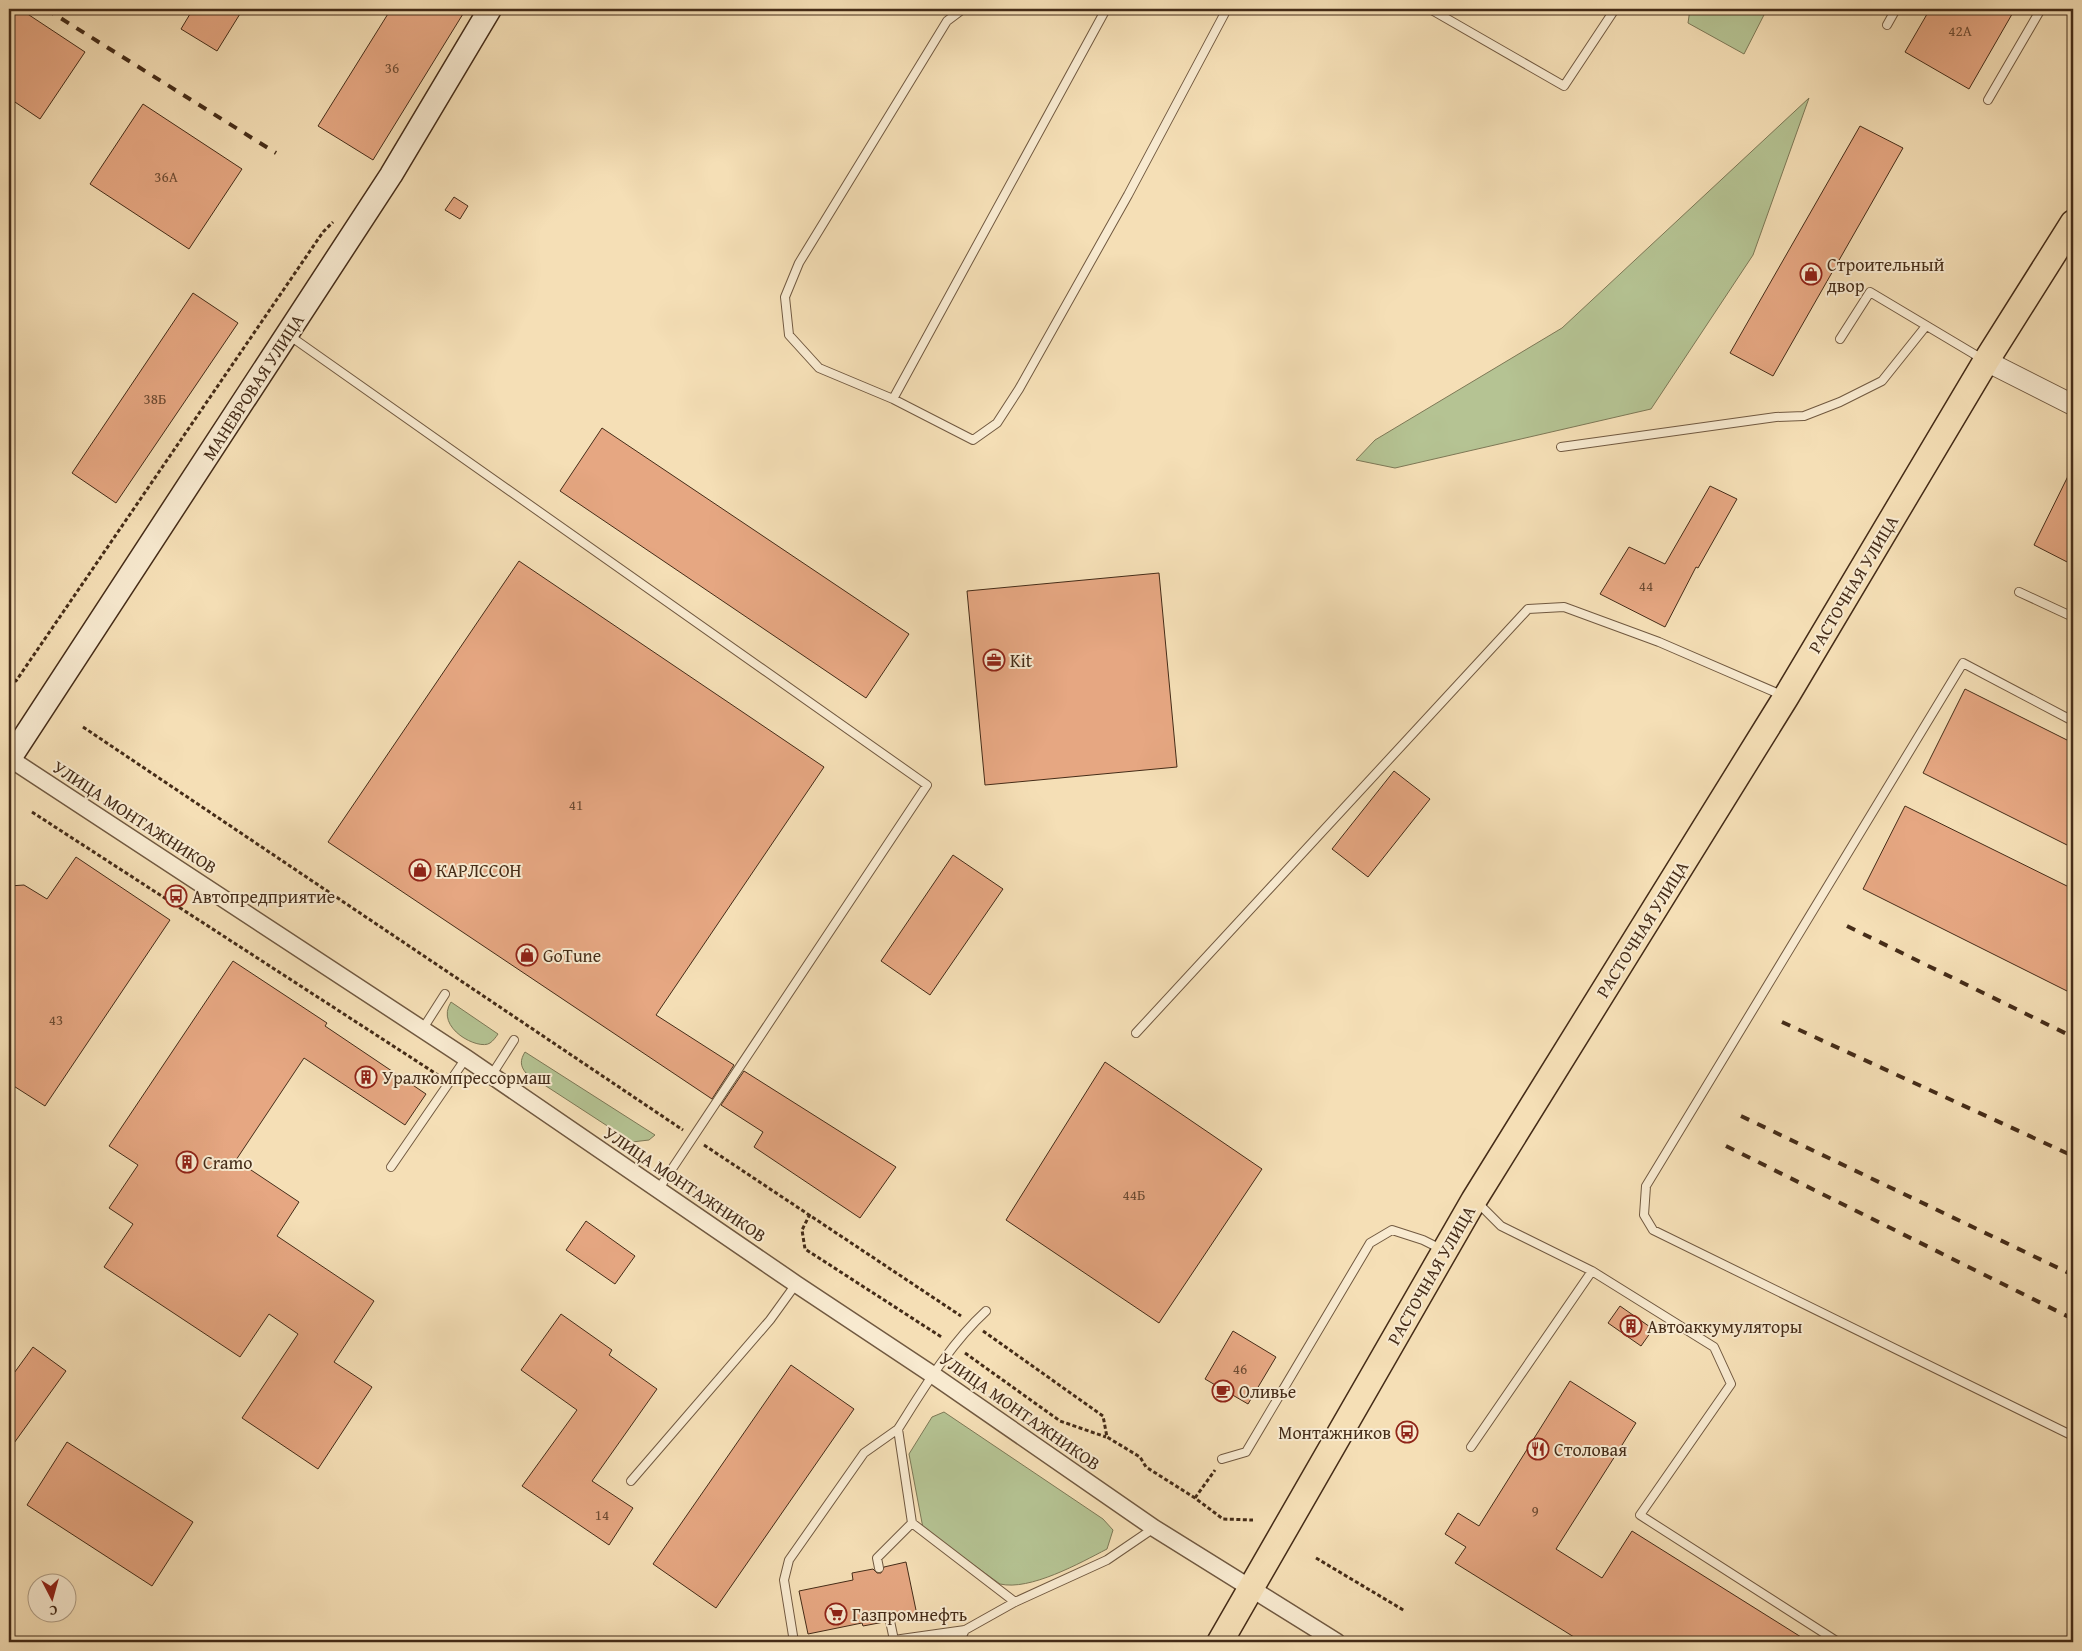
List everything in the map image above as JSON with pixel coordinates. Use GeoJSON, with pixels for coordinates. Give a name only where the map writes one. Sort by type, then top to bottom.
{"type":"FeatureCollection","features":[{"type":"Feature","properties":{"kind":"main road","name":"МАНЕВРОВАЯ УЛИЦА"},"geometry":{"type":"LineString","coordinates":[[9,759],[391,175],[490,9]]}},
{"type":"Feature","properties":{"kind":"main road","name":"РАСТОЧНАЯ УЛИЦА"},"geometry":{"type":"LineString","coordinates":[[1220,1642],[1474,1200],[1786,696],[1986,361],[2073,222]]}},
{"type":"Feature","properties":{"kind":"street"},"geometry":{"type":"LineString","coordinates":[[1986,361],[2073,405]]}},
{"type":"Feature","properties":{"kind":"street","name":"УЛИЦА МОНТАЖНИКОВ"},"geometry":{"type":"LineString","coordinates":[[9,759],[466,1058],[796,1284],[933,1375],[1154,1528],[1337,1642]]}},
{"type":"Feature","properties":{"kind":"lane"},"geometry":{"type":"LineString","coordinates":[[963,9],[946,21],[941,29],[799,263],[785,298],[789,335],[819,368],[893,399],[973,440],[997,422],[1128,195],[1228,9]]}},
{"type":"Feature","properties":{"kind":"lane"},"geometry":{"type":"LineString","coordinates":[[893,399],[1106,9]]}},
{"type":"Feature","properties":{"kind":"lane"},"geometry":{"type":"LineString","coordinates":[[1430,9],[1564,86],[1615,9]]}},
{"type":"Feature","properties":{"kind":"lane"},"geometry":{"type":"LineString","coordinates":[[1887,25],[1896,9]]}},
{"type":"Feature","properties":{"kind":"lane"},"geometry":{"type":"LineString","coordinates":[[1988,100],[2041,9]]}},
{"type":"Feature","properties":{"kind":"lane"},"geometry":{"type":"LineString","coordinates":[[1840,339],[1870,292],[1986,361]]}},
{"type":"Feature","properties":{"kind":"lane"},"geometry":{"type":"LineString","coordinates":[[1561,447],[1776,417],[1804,416],[1840,402],[1882,381],[1926,326]]}},
{"type":"Feature","properties":{"kind":"lane"},"geometry":{"type":"LineString","coordinates":[[288,334],[927,785],[658,1190]]}},
{"type":"Feature","properties":{"kind":"lane"},"geometry":{"type":"LineString","coordinates":[[2018,592],[2073,617]]}},
{"type":"Feature","properties":{"kind":"lane"},"geometry":{"type":"LineString","coordinates":[[1136,1033],[1528,609],[1564,607],[1659,642],[1786,696]]}},
{"type":"Feature","properties":{"kind":"lane"},"geometry":{"type":"LineString","coordinates":[[2073,721],[1963,663],[1646,1186],[1644,1215],[1653,1230],[2073,1436]]}},
{"type":"Feature","properties":{"kind":"lane"},"geometry":{"type":"LineString","coordinates":[[422,1030],[445,994]]}},
{"type":"Feature","properties":{"kind":"lane"},"geometry":{"type":"LineString","coordinates":[[491,1076],[514,1040]]}},
{"type":"Feature","properties":{"kind":"lane"},"geometry":{"type":"LineString","coordinates":[[391,1167],[466,1058]]}},
{"type":"Feature","properties":{"kind":"lane"},"geometry":{"type":"LineString","coordinates":[[1474,1200],[1501,1226],[1592,1271],[1714,1347],[1731,1384],[1640,1515],[1838,1642]]}},
{"type":"Feature","properties":{"kind":"lane"},"geometry":{"type":"LineString","coordinates":[[1222,1459],[1246,1452],[1370,1243],[1392,1230],[1423,1240],[1445,1251]]}},
{"type":"Feature","properties":{"kind":"lane"},"geometry":{"type":"LineString","coordinates":[[1471,1447],[1592,1271]]}},
{"type":"Feature","properties":{"kind":"lane"},"geometry":{"type":"LineString","coordinates":[[631,1481],[770,1320],[796,1284]]}},
{"type":"Feature","properties":{"kind":"lane"},"geometry":{"type":"LineString","coordinates":[[794,1642],[784,1580],[789,1560],[864,1453],[898,1429],[933,1375],[972,1323],[986,1311]]}},
{"type":"Feature","properties":{"kind":"lane"},"geometry":{"type":"LineString","coordinates":[[898,1429],[912,1523],[1015,1602]]}},
{"type":"Feature","properties":{"kind":"lane"},"geometry":{"type":"LineString","coordinates":[[879,1568],[877,1558],[912,1523]]}},
{"type":"Feature","properties":{"kind":"lane"},"geometry":{"type":"LineString","coordinates":[[890,1621],[894,1640],[965,1630],[1015,1602],[1107,1560],[1154,1528]]}},
{"type":"Feature","properties":{"kind":"lane"},"geometry":{"type":"LineString","coordinates":[[960,1642],[965,1630]]}},
{"type":"Feature","properties":{"kind":"path"},"geometry":{"type":"LineString","coordinates":[[9,676],[16,681],[323,232],[336,219]]}},
{"type":"Feature","properties":{"kind":"path"},"geometry":{"type":"LineString","coordinates":[[83,727],[693,1138],[972,1323],[1103,1416],[1107,1437]]}},
{"type":"Feature","properties":{"kind":"path"},"geometry":{"type":"LineString","coordinates":[[32,812],[449,1082]]}},
{"type":"Feature","properties":{"kind":"path"},"geometry":{"type":"LineString","coordinates":[[810,1214],[802,1230],[806,1249],[955,1346],[1060,1421],[1107,1437],[1140,1456],[1146,1467],[1195,1498],[1223,1520],[1253,1520]]}},
{"type":"Feature","properties":{"kind":"path"},"geometry":{"type":"LineString","coordinates":[[1195,1498],[1222,1459]]}},
{"type":"Feature","properties":{"kind":"path"},"geometry":{"type":"LineString","coordinates":[[1316,1558],[1405,1611]]}},
{"type":"Feature","properties":{"kind":"green space"},"geometry":{"type":"Polygon","coordinates":[[[1690,9],[1767,9],[1744,54],[1688,23],[1690,9]]]}},
{"type":"Feature","properties":{"kind":"green space"},"geometry":{"type":"Polygon","coordinates":[[[1809,98],[1753,255],[1651,409],[1395,468],[1356,460],[1375,440],[1562,328],[1809,98]]]}},
{"type":"Feature","properties":{"kind":"green space"},"geometry":{"type":"Polygon","coordinates":[[[451,1002],[498,1034],[490,1043],[484,1045],[477,1044],[460,1035],[448,1021],[447,1012],[451,1002]]]}},
{"type":"Feature","properties":{"kind":"green space"},"geometry":{"type":"Polygon","coordinates":[[[525,1052],[655,1135],[649,1140],[632,1142],[526,1073],[521,1063],[525,1052]]]}},
{"type":"Feature","properties":{"kind":"green space"},"geometry":{"type":"Polygon","coordinates":[[[944,1412],[1103,1519],[1113,1530],[1107,1549],[1040,1580],[1012,1585],[1000,1584],[923,1528],[909,1454],[932,1417],[944,1412]]]}},
{"type":"Feature","properties":{"kind":"building"},"geometry":{"type":"Polygon","coordinates":[[[9,9],[20,9],[85,52],[40,119],[9,98],[9,9]]]}},
{"type":"Feature","properties":{"kind":"building"},"geometry":{"type":"Polygon","coordinates":[[[193,9],[243,9],[217,51],[181,29],[193,9]]]}},
{"type":"Feature","properties":{"kind":"building"},"geometry":{"type":"Polygon","coordinates":[[[391,9],[466,9],[373,160],[318,126],[391,9]]]}},
{"type":"Feature","properties":{"kind":"building"},"geometry":{"type":"Polygon","coordinates":[[[1930,9],[2015,9],[1969,89],[1905,52],[1930,9]]]}},
{"type":"Feature","properties":{"kind":"building"},"geometry":{"type":"Polygon","coordinates":[[[143,104],[242,169],[189,249],[90,184],[143,104]]]}},
{"type":"Feature","properties":{"kind":"building"},"geometry":{"type":"Polygon","coordinates":[[[1860,126],[1903,148],[1773,376],[1730,353],[1860,126]]]}},
{"type":"Feature","properties":{"kind":"building"},"geometry":{"type":"Polygon","coordinates":[[[454,197],[468,206],[460,219],[445,210],[454,197]]]}},
{"type":"Feature","properties":{"kind":"building"},"geometry":{"type":"Polygon","coordinates":[[[193,293],[238,323],[116,503],[72,473],[193,293]]]}},
{"type":"Feature","properties":{"kind":"building"},"geometry":{"type":"Polygon","coordinates":[[[602,428],[909,634],[866,698],[560,491],[602,428]]]}},
{"type":"Feature","properties":{"kind":"building"},"geometry":{"type":"Polygon","coordinates":[[[2073,466],[2073,565],[2034,545],[2073,466]]]}},
{"type":"Feature","properties":{"kind":"building"},"geometry":{"type":"Polygon","coordinates":[[[1710,486],[1737,499],[1698,568],[1696,567],[1665,627],[1600,594],[1629,547],[1665,564],[1710,486]]]}},
{"type":"Feature","properties":{"kind":"building"},"geometry":{"type":"Polygon","coordinates":[[[519,561],[824,767],[656,1015],[734,1065],[712,1099],[328,842],[519,561]]]}},
{"type":"Feature","properties":{"kind":"building"},"geometry":{"type":"Polygon","coordinates":[[[1159,573],[1177,767],[985,785],[967,591],[1159,573]]]}},
{"type":"Feature","properties":{"kind":"building"},"geometry":{"type":"Polygon","coordinates":[[[1965,689],[2073,743],[2073,848],[1923,773],[1965,689]]]}},
{"type":"Feature","properties":{"kind":"building"},"geometry":{"type":"Polygon","coordinates":[[[1394,771],[1430,799],[1368,877],[1332,849],[1394,771]]]}},
{"type":"Feature","properties":{"kind":"building"},"geometry":{"type":"Polygon","coordinates":[[[1905,806],[2073,889],[2073,994],[1863,889],[1905,806]]]}},
{"type":"Feature","properties":{"kind":"building"},"geometry":{"type":"Polygon","coordinates":[[[953,855],[1003,889],[930,995],[881,961],[953,855]]]}},
{"type":"Feature","properties":{"kind":"building"},"geometry":{"type":"Polygon","coordinates":[[[76,857],[170,920],[45,1106],[9,1083],[9,886],[24,885],[47,899],[76,857]]]}},
{"type":"Feature","properties":{"kind":"building","name":"Cramo"},"geometry":{"type":"Polygon","coordinates":[[[233,961],[327,1023],[325,1026],[426,1094],[405,1125],[304,1058],[236,1160],[299,1202],[277,1236],[374,1301],[334,1362],[372,1387],[318,1469],[242,1418],[298,1334],[269,1314],[240,1357],[104,1267],[133,1224],[109,1208],[138,1165],[109,1146],[233,961]]]}},
{"type":"Feature","properties":{"kind":"building"},"geometry":{"type":"Polygon","coordinates":[[[1105,1062],[1262,1169],[1159,1323],[1006,1220],[1105,1062]]]}},
{"type":"Feature","properties":{"kind":"building"},"geometry":{"type":"Polygon","coordinates":[[[744,1071],[896,1167],[860,1218],[754,1147],[763,1132],[721,1105],[744,1071]]]}},
{"type":"Feature","properties":{"kind":"building"},"geometry":{"type":"Polygon","coordinates":[[[586,1221],[635,1256],[615,1284],[566,1250],[586,1221]]]}},
{"type":"Feature","properties":{"kind":"building","name":"Автоаккумуляторы"},"geometry":{"type":"Polygon","coordinates":[[[1620,1306],[1653,1329],[1641,1346],[1608,1323],[1620,1306]]]}},
{"type":"Feature","properties":{"kind":"building"},"geometry":{"type":"Polygon","coordinates":[[[561,1314],[612,1350],[609,1355],[657,1389],[592,1481],[633,1508],[609,1545],[522,1486],[577,1410],[521,1370],[561,1314]]]}},
{"type":"Feature","properties":{"kind":"building"},"geometry":{"type":"Polygon","coordinates":[[[1233,1331],[1276,1357],[1248,1404],[1205,1379],[1233,1331]]]}},
{"type":"Feature","properties":{"kind":"building"},"geometry":{"type":"Polygon","coordinates":[[[33,1347],[66,1371],[9,1450],[9,1380],[33,1347]]]}},
{"type":"Feature","properties":{"kind":"building"},"geometry":{"type":"Polygon","coordinates":[[[791,1365],[854,1409],[716,1608],[653,1564],[791,1365]]]}},
{"type":"Feature","properties":{"kind":"building"},"geometry":{"type":"Polygon","coordinates":[[[1570,1381],[1636,1423],[1556,1549],[1602,1578],[1632,1531],[1809,1642],[1582,1642],[1455,1563],[1466,1547],[1445,1534],[1458,1513],[1479,1526],[1570,1381]]]}},
{"type":"Feature","properties":{"kind":"building"},"geometry":{"type":"Polygon","coordinates":[[[67,1442],[193,1522],[152,1586],[27,1505],[67,1442]]]}},
{"type":"Feature","properties":{"kind":"building"},"geometry":{"type":"Polygon","coordinates":[[[906,1562],[917,1615],[895,1620],[889,1615],[884,1622],[863,1626],[862,1623],[808,1634],[799,1591],[853,1580],[852,1573],[873,1569],[877,1573],[881,1573],[884,1567],[906,1562]]]}},
{"type":"Feature","properties":{"kind":"railway"},"geometry":{"type":"LineString","coordinates":[[46,9],[276,153]]}},
{"type":"Feature","properties":{"kind":"railway"},"geometry":{"type":"LineString","coordinates":[[1847,926],[2073,1037]]}},
{"type":"Feature","properties":{"kind":"railway"},"geometry":{"type":"LineString","coordinates":[[1782,1022],[2073,1156]]}},
{"type":"Feature","properties":{"kind":"railway"},"geometry":{"type":"LineString","coordinates":[[1741,1116],[2073,1275]]}},
{"type":"Feature","properties":{"kind":"railway"},"geometry":{"type":"LineString","coordinates":[[1726,1146],[2073,1319]]}},
{"type":"Feature","properties":{"kind":"place","name":"Строительный двор"},"geometry":{"type":"Point","coordinates":[1811,274]}},
{"type":"Feature","properties":{"kind":"place","name":"Kit"},"geometry":{"type":"Point","coordinates":[994,660]}},
{"type":"Feature","properties":{"kind":"place","name":"КАРЛССОН"},"geometry":{"type":"Point","coordinates":[420,870]}},
{"type":"Feature","properties":{"kind":"place","name":"Автопредприятие"},"geometry":{"type":"Point","coordinates":[176,896]}},
{"type":"Feature","properties":{"kind":"place","name":"GoTune"},"geometry":{"type":"Point","coordinates":[527,955]}},
{"type":"Feature","properties":{"kind":"place","name":"Уралкомпрессормаш"},"geometry":{"type":"Point","coordinates":[366,1077]}},
{"type":"Feature","properties":{"kind":"place","name":"Cramo"},"geometry":{"type":"Point","coordinates":[187,1162]}},
{"type":"Feature","properties":{"kind":"place","name":"Автоаккумуляторы"},"geometry":{"type":"Point","coordinates":[1631,1326]}},
{"type":"Feature","properties":{"kind":"place","name":"Оливье"},"geometry":{"type":"Point","coordinates":[1223,1391]}},
{"type":"Feature","properties":{"kind":"place","name":"Монтажников"},"geometry":{"type":"Point","coordinates":[1407,1432]}},
{"type":"Feature","properties":{"kind":"place","name":"Столовая"},"geometry":{"type":"Point","coordinates":[1538,1449]}},
{"type":"Feature","properties":{"kind":"place","name":"Газпромнефть"},"geometry":{"type":"Point","coordinates":[836,1614]}}]}
